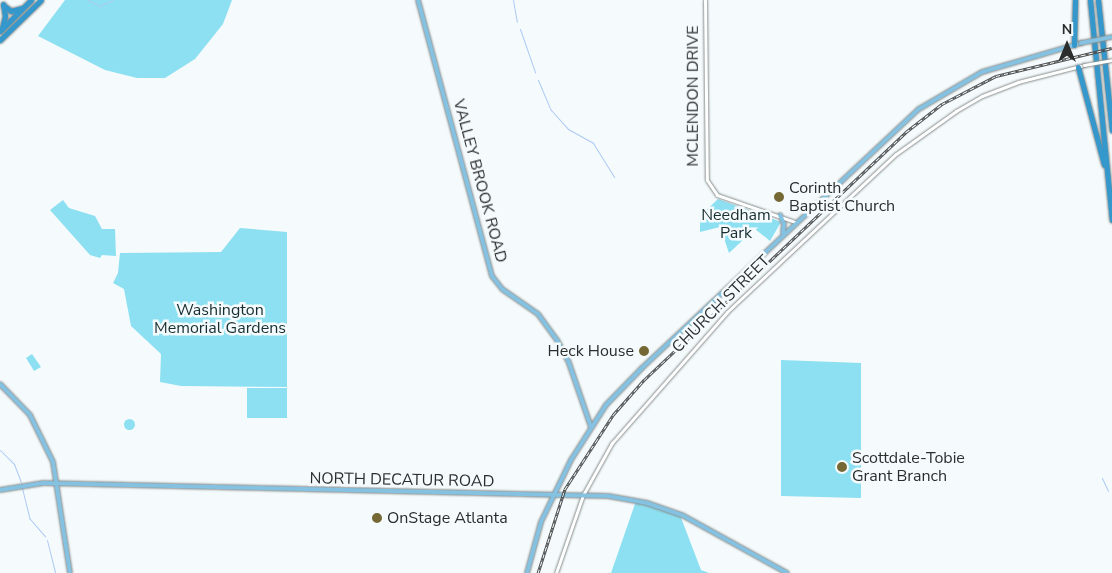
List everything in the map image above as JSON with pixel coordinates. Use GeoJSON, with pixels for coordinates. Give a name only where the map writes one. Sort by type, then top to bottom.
{"type":"FeatureCollection","features":[{"type":"Feature","properties":{"kind":"highway"},"geometry":{"type":"LineString","coordinates":[[1,30],[31,0]]}},
{"type":"Feature","properties":{"kind":"highway"},"geometry":{"type":"LineString","coordinates":[[0,40],[41,0]]}},
{"type":"Feature","properties":{"kind":"highway"},"geometry":{"type":"LineString","coordinates":[[1074,45],[1075,0]]}},
{"type":"Feature","properties":{"kind":"highway"},"geometry":{"type":"LineString","coordinates":[[1090,0],[1112,220]]}},
{"type":"Feature","properties":{"kind":"highway"},"geometry":{"type":"LineString","coordinates":[[1098,0],[1112,130]]}},
{"type":"Feature","properties":{"kind":"highway"},"geometry":{"type":"LineString","coordinates":[[1,30],[5,16],[3,4],[11,11],[24,7]]}},
{"type":"Feature","properties":{"kind":"highway"},"geometry":{"type":"LineString","coordinates":[[1078,67],[1108,180]]}},
{"type":"Feature","properties":{"kind":"main road","name":"VALLEY BROOK ROAD"},"geometry":{"type":"LineString","coordinates":[[418,0],[492,276],[502,289],[538,314],[557,340],[569,363],[591,427]]}},
{"type":"Feature","properties":{"kind":"main road"},"geometry":{"type":"LineString","coordinates":[[527,573],[536,536],[553,495],[591,427],[629,380],[892,130],[932,99],[1004,64],[1112,37]]}},
{"type":"Feature","properties":{"kind":"main road"},"geometry":{"type":"LineString","coordinates":[[780,215],[784,224],[783,233]]}},
{"type":"Feature","properties":{"kind":"main road"},"geometry":{"type":"LineString","coordinates":[[0,384],[25,409],[41,432],[53,462],[58,483],[70,573]]}},
{"type":"Feature","properties":{"kind":"main road","name":"NORTH DECATUR ROAD"},"geometry":{"type":"LineString","coordinates":[[0,490],[21,484],[58,483],[583,495],[630,499],[670,510],[697,522],[787,573]]}},
{"type":"Feature","properties":{"kind":"street","name":"MCLENDON DRIVE"},"geometry":{"type":"LineString","coordinates":[[705,0],[706,180],[717,195],[780,215],[795,222]]}},
{"type":"Feature","properties":{"kind":"street","name":"CHURCH STREET"},"geometry":{"type":"LineString","coordinates":[[556,573],[583,495],[619,434],[703,336],[896,154],[982,96],[1046,73],[1112,60]]}},
{"type":"Feature","properties":{"kind":"green space"},"geometry":{"type":"Polygon","coordinates":[[[65,0],[232,0],[223,24],[195,59],[165,78],[137,78],[105,70],[38,36],[65,0]]]}},
{"type":"Feature","properties":{"kind":"green space","name":"Needham Park"},"geometry":{"type":"Polygon","coordinates":[[[718,199],[781,222],[770,241],[755,229],[729,253],[720,227],[700,232],[700,216],[718,199]]]}},
{"type":"Feature","properties":{"kind":"green space"},"geometry":{"type":"Polygon","coordinates":[[[63,200],[69,208],[95,216],[102,229],[115,229],[116,256],[102,255],[100,258],[90,255],[50,210],[63,200]]]}},
{"type":"Feature","properties":{"kind":"green space","name":"Washington Memorial Gardens"},"geometry":{"type":"Polygon","coordinates":[[[240,228],[287,232],[287,387],[181,386],[160,382],[161,354],[131,326],[124,289],[113,283],[118,273],[120,253],[221,252],[240,228]]]}},
{"type":"Feature","properties":{"kind":"green space"},"geometry":{"type":"Polygon","coordinates":[[[32,354],[41,367],[34,371],[26,358],[32,354]]]}},
{"type":"Feature","properties":{"kind":"green space"},"geometry":{"type":"Polygon","coordinates":[[[781,360],[861,363],[861,498],[781,496],[781,360]]]}},
{"type":"Feature","properties":{"kind":"green space"},"geometry":{"type":"Polygon","coordinates":[[[247,388],[287,388],[287,418],[247,418],[247,388]]]}},
{"type":"Feature","properties":{"kind":"green space"},"geometry":{"type":"Polygon","coordinates":[[[129,418],[135,424],[129,430],[123,424],[129,418]]]}},
{"type":"Feature","properties":{"kind":"green space"},"geometry":{"type":"Polygon","coordinates":[[[636,501],[680,515],[701,570],[709,573],[611,573],[636,501]]]}},
{"type":"Feature","properties":{"kind":"waterway"},"geometry":{"type":"LineString","coordinates":[[88,0],[100,6],[113,0]]}},
{"type":"Feature","properties":{"kind":"waterway"},"geometry":{"type":"LineString","coordinates":[[513,0],[517,22]]}},
{"type":"Feature","properties":{"kind":"waterway"},"geometry":{"type":"LineString","coordinates":[[520,29],[535,72]]}},
{"type":"Feature","properties":{"kind":"waterway"},"geometry":{"type":"LineString","coordinates":[[538,80],[551,110],[568,129],[593,143],[614,177]]}},
{"type":"Feature","properties":{"kind":"waterway"},"geometry":{"type":"LineString","coordinates":[[0,450],[14,464],[21,482]]}},
{"type":"Feature","properties":{"kind":"waterway"},"geometry":{"type":"LineString","coordinates":[[1102,478],[1108,491]]}},
{"type":"Feature","properties":{"kind":"waterway"},"geometry":{"type":"LineString","coordinates":[[22,488],[30,519],[45,536]]}},
{"type":"Feature","properties":{"kind":"waterway"},"geometry":{"type":"LineString","coordinates":[[47,540],[55,573]]}},
{"type":"Feature","properties":{"kind":"railway"},"geometry":{"type":"LineString","coordinates":[[538,573],[565,489],[613,415],[644,380],[906,132],[942,104],[996,76],[1112,48]]}},
{"type":"Feature","properties":{"kind":"place","name":"Corinth Baptist Church"},"geometry":{"type":"Point","coordinates":[779,197]}},
{"type":"Feature","properties":{"kind":"place","name":"Heck House"},"geometry":{"type":"Point","coordinates":[644,351]}},
{"type":"Feature","properties":{"kind":"place","name":"Scottdale-Tobie Grant Branch"},"geometry":{"type":"Point","coordinates":[842,467]}},
{"type":"Feature","properties":{"kind":"place","name":"OnStage Atlanta"},"geometry":{"type":"Point","coordinates":[377,518]}}]}
